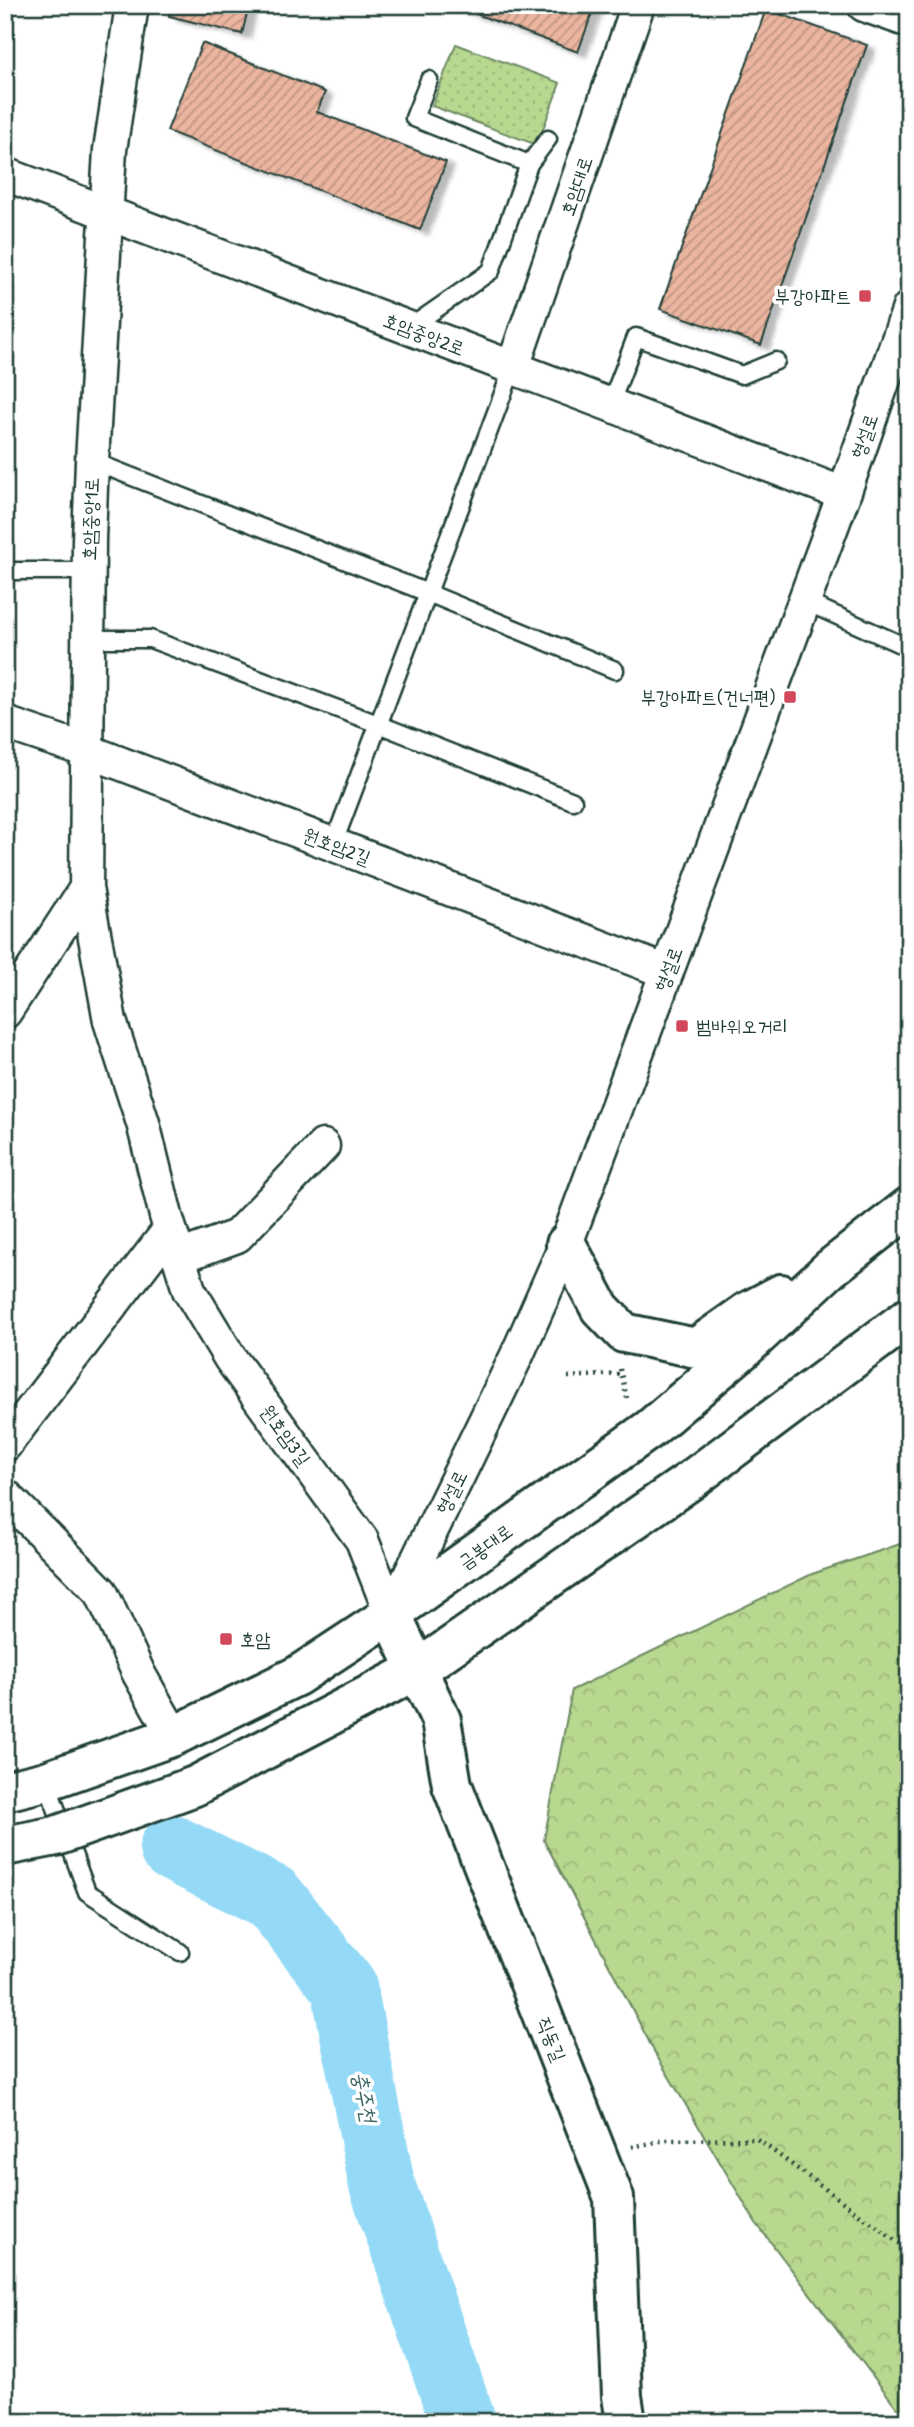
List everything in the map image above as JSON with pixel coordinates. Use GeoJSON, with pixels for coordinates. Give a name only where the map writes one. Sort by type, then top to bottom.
{"type":"FeatureCollection","features":[{"type":"Feature","properties":{"kind":"street","name":"호암중앙1로"},"geometry":{"type":"LineString","coordinates":[[86,888],[92,461],[110,150],[132,5]]}},
{"type":"Feature","properties":{"kind":"street","name":"호암대로"},"geometry":{"type":"LineString","coordinates":[[513,367],[638,5]]}},
{"type":"Feature","properties":{"kind":"street"},"geometry":{"type":"LineString","coordinates":[[864,5],[909,21]]}},
{"type":"Feature","properties":{"kind":"street","name":"호암중앙2로"},"geometry":{"type":"LineString","coordinates":[[5,174],[844,494]]}},
{"type":"Feature","properties":{"kind":"street","name":"형설로"},"geometry":{"type":"LineString","coordinates":[[391,1614],[517,1355],[566,1244],[844,494],[909,308]]}},
{"type":"Feature","properties":{"kind":"street","name":"원호암2길"},"geometry":{"type":"LineString","coordinates":[[5,723],[88,751],[667,972]]}},
{"type":"Feature","properties":{"kind":"street"},"geometry":{"type":"LineString","coordinates":[[10,995],[86,888]]}},
{"type":"Feature","properties":{"kind":"street","name":"원호암3길"},"geometry":{"type":"LineString","coordinates":[[86,888],[110,1021],[143,1123],[189,1290],[230,1358],[362,1540],[391,1614]]}},
{"type":"Feature","properties":{"kind":"street"},"geometry":{"type":"LineString","coordinates":[[5,1445],[174,1243],[237,1236],[323,1146]]}},
{"type":"Feature","properties":{"kind":"street","name":"금봉대로"},"geometry":{"type":"LineString","coordinates":[[5,1791],[46,1782],[174,1736],[297,1676],[391,1614],[650,1429],[746,1348],[830,1269],[909,1207]]}},
{"type":"Feature","properties":{"kind":"street"},"geometry":{"type":"LineString","coordinates":[[566,1244],[600,1308],[624,1333],[696,1348],[747,1312],[830,1269]]}},
{"type":"Feature","properties":{"kind":"street"},"geometry":{"type":"LineString","coordinates":[[5,1846],[56,1836],[195,1786],[417,1670],[691,1480],[909,1317]]}},
{"type":"Feature","properties":{"kind":"street"},"geometry":{"type":"LineString","coordinates":[[5,1495],[101,1592],[139,1674],[174,1736]]}},
{"type":"Feature","properties":{"kind":"street","name":"직동길"},"geometry":{"type":"LineString","coordinates":[[391,1614],[441,1720],[452,1785],[614,2198],[622,2396],[626,2422]]}},
{"type":"Feature","properties":{"kind":"lane"},"geometry":{"type":"LineString","coordinates":[[429,80],[414,118],[529,164]]}},
{"type":"Feature","properties":{"kind":"lane"},"geometry":{"type":"LineString","coordinates":[[409,328],[491,271],[529,164],[548,139]]}},
{"type":"Feature","properties":{"kind":"lane"},"geometry":{"type":"LineString","coordinates":[[610,405],[636,337],[742,375],[776,361]]}},
{"type":"Feature","properties":{"kind":"lane"},"geometry":{"type":"LineString","coordinates":[[333,845],[513,367]]}},
{"type":"Feature","properties":{"kind":"lane"},"geometry":{"type":"LineString","coordinates":[[92,461],[428,593],[615,670]]}},
{"type":"Feature","properties":{"kind":"lane"},"geometry":{"type":"LineString","coordinates":[[5,571],[89,571]]}},
{"type":"Feature","properties":{"kind":"lane"},"geometry":{"type":"LineString","coordinates":[[804,601],[902,645],[909,651]]}},
{"type":"Feature","properties":{"kind":"lane"},"geometry":{"type":"LineString","coordinates":[[88,639],[150,639],[378,724],[573,801]]}},
{"type":"Feature","properties":{"kind":"lane"},"geometry":{"type":"LineString","coordinates":[[46,1782],[88,1892],[180,1952]]}},
{"type":"Feature","properties":{"kind":"path"},"geometry":{"type":"LineString","coordinates":[[619,1363],[628,1405]]}},
{"type":"Feature","properties":{"kind":"path"},"geometry":{"type":"LineString","coordinates":[[568,1377],[621,1374]]}},
{"type":"Feature","properties":{"kind":"path"},"geometry":{"type":"LineString","coordinates":[[597,2153],[664,2140],[757,2140],[909,2248]]}},
{"type":"Feature","properties":{"kind":"green space"},"geometry":{"type":"Polygon","coordinates":[[[456,44],[560,83],[537,145],[432,106],[456,44]]]}},
{"type":"Feature","properties":{"kind":"green space"},"geometry":{"type":"Polygon","coordinates":[[[909,1541],[908,2422],[756,2223],[655,2053],[544,1840],[572,1690],[812,1574],[909,1541]]]}},
{"type":"Feature","properties":{"kind":"building"},"geometry":{"type":"Polygon","coordinates":[[[172,5],[249,5],[242,34],[169,16],[172,5]]]}},
{"type":"Feature","properties":{"kind":"building"},"geometry":{"type":"Polygon","coordinates":[[[452,5],[595,5],[578,52],[452,5]]]}},
{"type":"Feature","properties":{"kind":"building"},"geometry":{"type":"Polygon","coordinates":[[[766,9],[867,45],[761,345],[660,309],[766,9]]]}},
{"type":"Feature","properties":{"kind":"building"},"geometry":{"type":"Polygon","coordinates":[[[202,43],[325,92],[317,112],[446,162],[420,230],[167,131],[202,43]]]}},
{"type":"Feature","properties":{"kind":"waterway","name":"충주천"},"geometry":{"type":"LineString","coordinates":[[172,1848],[272,1897],[344,1987],[382,2185],[463,2422]]}},
{"type":"Feature","properties":{"kind":"place","name":"부강아파트"},"geometry":{"type":"Point","coordinates":[865,296]}},
{"type":"Feature","properties":{"kind":"place","name":"부강아파트(건너편)"},"geometry":{"type":"Point","coordinates":[790,697]}},
{"type":"Feature","properties":{"kind":"place","name":"범바위오거리"},"geometry":{"type":"Point","coordinates":[682,1026]}},
{"type":"Feature","properties":{"kind":"place","name":"호암"},"geometry":{"type":"Point","coordinates":[226,1639]}}]}
